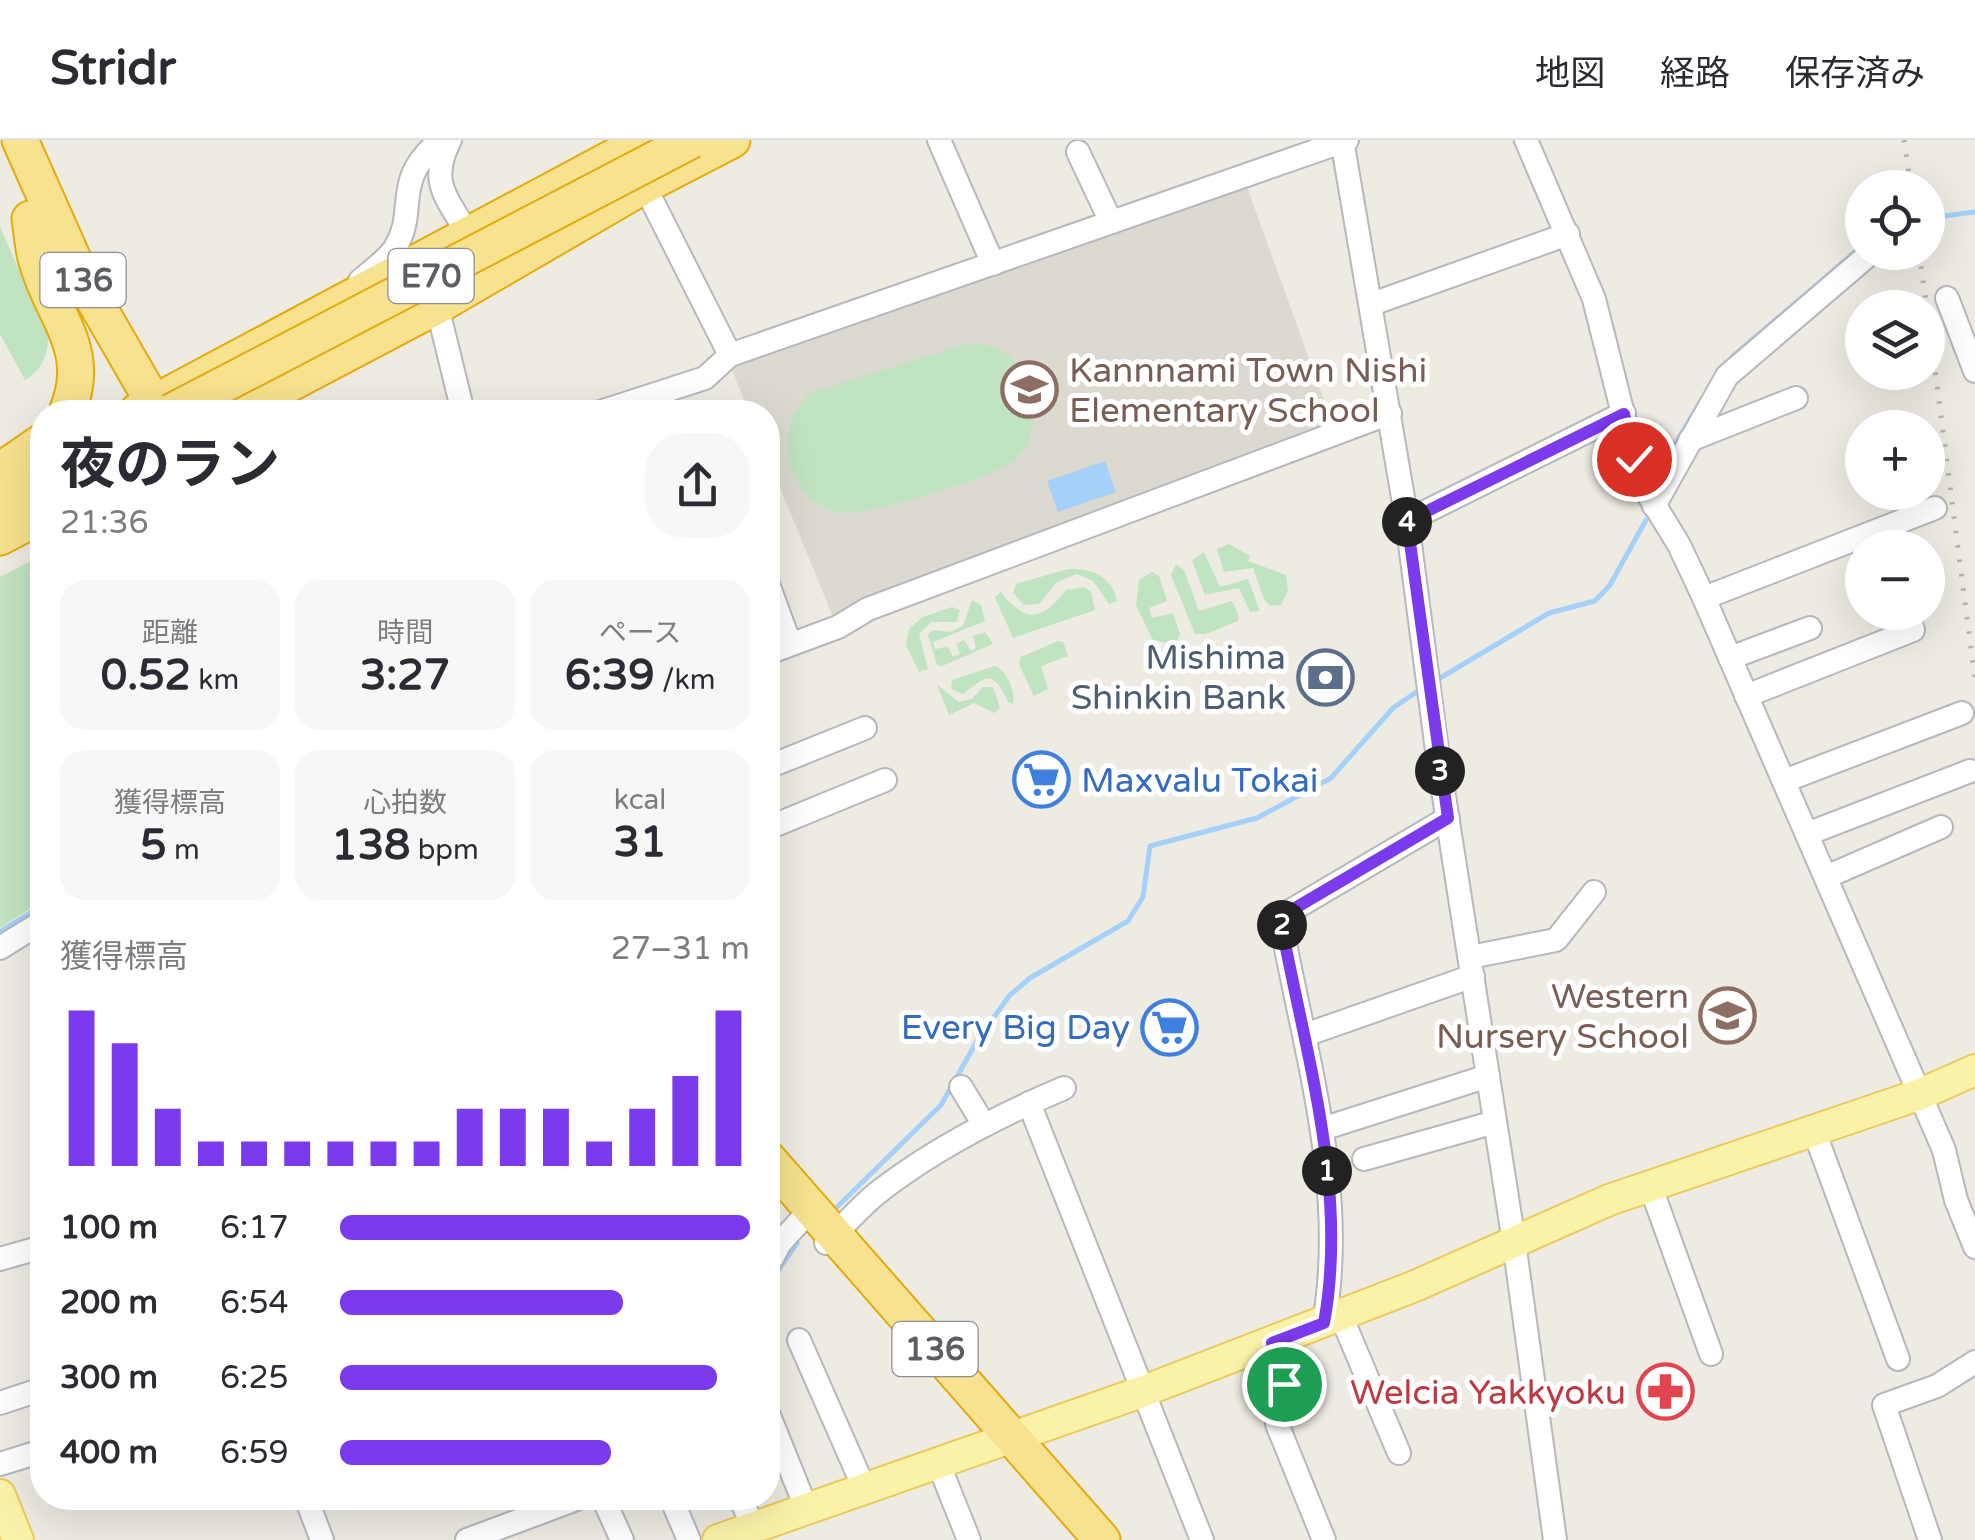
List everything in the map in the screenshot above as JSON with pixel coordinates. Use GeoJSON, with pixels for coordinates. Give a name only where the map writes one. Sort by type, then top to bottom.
{"type":"FeatureCollection","features":[{"type":"Feature","properties":{"kind":"highway","name":"136"},"geometry":{"type":"LineString","coordinates":[[20,140],[81,277],[144,400]]}},
{"type":"Feature","properties":{"kind":"highway","name":"E70"},"geometry":{"type":"LineString","coordinates":[[172,400],[692,140]]}},
{"type":"Feature","properties":{"kind":"highway"},"geometry":{"type":"LineString","coordinates":[[259,400],[438,306],[645,185],[732,140]]}},
{"type":"Feature","properties":{"kind":"highway"},"geometry":{"type":"LineString","coordinates":[[169,400],[630,144]]}},
{"type":"Feature","properties":{"kind":"highway","name":"136"},"geometry":{"type":"LineString","coordinates":[[0,148],[30,220],[143,400]]}},
{"type":"Feature","properties":{"kind":"highway"},"geometry":{"type":"LineString","coordinates":[[30,220],[36,259],[74,348],[77,383],[72,400]]}},
{"type":"Feature","properties":{"kind":"highway"},"geometry":{"type":"LineString","coordinates":[[0,471],[30,450]]}},
{"type":"Feature","properties":{"kind":"highway"},"geometry":{"type":"LineString","coordinates":[[0,485],[30,469]]}},
{"type":"Feature","properties":{"kind":"highway"},"geometry":{"type":"LineString","coordinates":[[0,504],[30,488]]}},
{"type":"Feature","properties":{"kind":"highway"},"geometry":{"type":"LineString","coordinates":[[0,538],[30,522]]}},
{"type":"Feature","properties":{"kind":"highway","name":"136"},"geometry":{"type":"LineString","coordinates":[[780,1175],[820,1233]]}},
{"type":"Feature","properties":{"kind":"highway","name":"136"},"geometry":{"type":"LineString","coordinates":[[780,1194],[820,1233],[1005,1442],[1102,1540]]}},
{"type":"Feature","properties":{"kind":"highway","name":"136"},"geometry":{"type":"LineString","coordinates":[[1005,1442],[1078,1540]]}},
{"type":"Feature","properties":{"kind":"main road"},"geometry":{"type":"LineString","coordinates":[[718,1540],[1144,1391],[1332,1320],[1650,1185],[1920,1094],[1975,1070]]}},
{"type":"Feature","properties":{"kind":"main road"},"geometry":{"type":"LineString","coordinates":[[0,1495],[18,1540]]}},
{"type":"Feature","properties":{"kind":"street"},"geometry":{"type":"LineString","coordinates":[[332,308],[394,250],[414,170],[441,140]]}},
{"type":"Feature","properties":{"kind":"street"},"geometry":{"type":"LineString","coordinates":[[450,140],[438,165],[438,183],[469,236]]}},
{"type":"Feature","properties":{"kind":"street"},"geometry":{"type":"LineString","coordinates":[[940,140],[993,264]]}},
{"type":"Feature","properties":{"kind":"street"},"geometry":{"type":"LineString","coordinates":[[637,400],[705,378],[730,355],[1344,140],[1407,521],[1555,1540]]}},
{"type":"Feature","properties":{"kind":"street"},"geometry":{"type":"LineString","coordinates":[[1526,140],[1598,313],[1640,481],[1679,545],[1704,598],[1944,1150],[1956,1200],[1975,1247]]}},
{"type":"Feature","properties":{"kind":"street"},"geometry":{"type":"LineString","coordinates":[[630,144],[645,185],[730,355]]}},
{"type":"Feature","properties":{"kind":"street"},"geometry":{"type":"LineString","coordinates":[[1078,152],[1111,222]]}},
{"type":"Feature","properties":{"kind":"street"},"geometry":{"type":"LineString","coordinates":[[1372,304],[1568,234]]}},
{"type":"Feature","properties":{"kind":"street"},"geometry":{"type":"LineString","coordinates":[[1654,506],[1727,376],[1851,270]]}},
{"type":"Feature","properties":{"kind":"street"},"geometry":{"type":"LineString","coordinates":[[1947,298],[1975,371]]}},
{"type":"Feature","properties":{"kind":"street"},"geometry":{"type":"LineString","coordinates":[[438,306],[460,400]]}},
{"type":"Feature","properties":{"kind":"street"},"geometry":{"type":"LineString","coordinates":[[1690,440],[1796,398]]}},
{"type":"Feature","properties":{"kind":"street"},"geometry":{"type":"LineString","coordinates":[[780,649],[838,627],[868,609],[1390,414]]}},
{"type":"Feature","properties":{"kind":"street"},"geometry":{"type":"LineString","coordinates":[[1407,521],[1624,414]]}},
{"type":"Feature","properties":{"kind":"street"},"geometry":{"type":"LineString","coordinates":[[1704,598],[1930,510]]}},
{"type":"Feature","properties":{"kind":"street"},"geometry":{"type":"LineString","coordinates":[[1730,658],[1810,628]]}},
{"type":"Feature","properties":{"kind":"street"},"geometry":{"type":"LineString","coordinates":[[1746,696],[1912,630]]}},
{"type":"Feature","properties":{"kind":"street"},"geometry":{"type":"LineString","coordinates":[[1784,781],[1962,714]]}},
{"type":"Feature","properties":{"kind":"street"},"geometry":{"type":"LineString","coordinates":[[780,762],[864,728]]}},
{"type":"Feature","properties":{"kind":"street"},"geometry":{"type":"LineString","coordinates":[[1806,834],[1970,771]]}},
{"type":"Feature","properties":{"kind":"street"},"geometry":{"type":"LineString","coordinates":[[780,823],[885,780]]}},
{"type":"Feature","properties":{"kind":"street"},"geometry":{"type":"LineString","coordinates":[[1399,1453],[1332,1320],[1328,1176],[1322,1129],[1280,917],[1448,818]]}},
{"type":"Feature","properties":{"kind":"street"},"geometry":{"type":"LineString","coordinates":[[1826,877],[1941,827]]}},
{"type":"Feature","properties":{"kind":"street"},"geometry":{"type":"LineString","coordinates":[[1305,1034],[1472,966],[1556,940],[1594,892]]}},
{"type":"Feature","properties":{"kind":"street"},"geometry":{"type":"LineString","coordinates":[[0,948],[30,929]]}},
{"type":"Feature","properties":{"kind":"street"},"geometry":{"type":"LineString","coordinates":[[1322,1129],[1488,1076]]}},
{"type":"Feature","properties":{"kind":"street"},"geometry":{"type":"LineString","coordinates":[[961,1087],[984,1126]]}},
{"type":"Feature","properties":{"kind":"street"},"geometry":{"type":"LineString","coordinates":[[780,1243],[820,1233],[984,1126],[1064,1088]]}},
{"type":"Feature","properties":{"kind":"street"},"geometry":{"type":"LineString","coordinates":[[1029,1103],[1202,1540]]}},
{"type":"Feature","properties":{"kind":"street"},"geometry":{"type":"LineString","coordinates":[[1364,1159],[1495,1122]]}},
{"type":"Feature","properties":{"kind":"street"},"geometry":{"type":"LineString","coordinates":[[1813,1128],[1898,1360]]}},
{"type":"Feature","properties":{"kind":"street"},"geometry":{"type":"LineString","coordinates":[[1650,1185],[1712,1354]]}},
{"type":"Feature","properties":{"kind":"street"},"geometry":{"type":"LineString","coordinates":[[0,1259],[30,1250]]}},
{"type":"Feature","properties":{"kind":"street"},"geometry":{"type":"LineString","coordinates":[[800,1340],[866,1490]]}},
{"type":"Feature","properties":{"kind":"street"},"geometry":{"type":"LineString","coordinates":[[1272,1343],[1284,1384],[1277,1424],[1324,1540]]}},
{"type":"Feature","properties":{"kind":"street"},"geometry":{"type":"LineString","coordinates":[[1930,1540],[1884,1405],[1936,1386],[1975,1362]]}},
{"type":"Feature","properties":{"kind":"street"},"geometry":{"type":"LineString","coordinates":[[0,1403],[30,1393]]}},
{"type":"Feature","properties":{"kind":"street"},"geometry":{"type":"LineString","coordinates":[[780,1444],[807,1510]]}},
{"type":"Feature","properties":{"kind":"street"},"geometry":{"type":"LineString","coordinates":[[0,1464],[30,1455]]}},
{"type":"Feature","properties":{"kind":"street"},"geometry":{"type":"LineString","coordinates":[[939,1464],[969,1540]]}},
{"type":"Feature","properties":{"kind":"street"},"geometry":{"type":"LineString","coordinates":[[311,1510],[322,1540]]}},
{"type":"Feature","properties":{"kind":"street"},"geometry":{"type":"LineString","coordinates":[[467,1540],[547,1510]]}},
{"type":"Feature","properties":{"kind":"street"},"geometry":{"type":"LineString","coordinates":[[608,1510],[622,1540]]}},
{"type":"Feature","properties":{"kind":"street"},"geometry":{"type":"LineString","coordinates":[[676,1510],[688,1540]]}},
{"type":"Feature","properties":{"kind":"street"},"geometry":{"type":"LineString","coordinates":[[746,1510],[754,1528]]}},
{"type":"Feature","properties":{"kind":"shaded area","name":"Kannnami Town Nishi Elementary School"},"geometry":{"type":"Polygon","coordinates":[[[1246,184],[1334,428],[850,606],[833,617],[780,487],[780,400],[744,400],[731,368],[734,360],[1246,184]]]}},
{"type":"Feature","properties":{"kind":"green space"},"geometry":{"type":"Polygon","coordinates":[[[0,227],[48,336],[43,361],[25,380],[0,334],[0,227]]]}},
{"type":"Feature","properties":{"kind":"green space"},"geometry":{"type":"Polygon","coordinates":[[[965,344],[987,345],[1005,353],[1029,382],[1034,421],[1029,440],[1017,458],[961,484],[856,512],[834,511],[808,496],[790,465],[787,443],[791,422],[810,393],[965,344]]]}},
{"type":"Feature","properties":{"kind":"green space"},"geometry":{"type":"Polygon","coordinates":[[[1229,544],[1250,556],[1248,561],[1286,575],[1288,591],[1281,605],[1270,606],[1264,599],[1253,568],[1224,572],[1217,549],[1229,544]]]}},
{"type":"Feature","properties":{"kind":"green space"},"geometry":{"type":"Polygon","coordinates":[[[1204,552],[1220,587],[1248,579],[1260,611],[1250,612],[1239,588],[1205,595],[1192,560],[1204,552]]]}},
{"type":"Feature","properties":{"kind":"green space"},"geometry":{"type":"Polygon","coordinates":[[[30,561],[30,909],[0,928],[0,577],[30,561]]]}},
{"type":"Feature","properties":{"kind":"green space"},"geometry":{"type":"Polygon","coordinates":[[[1176,564],[1184,570],[1199,611],[1232,601],[1238,621],[1206,634],[1195,634],[1171,575],[1176,564]]]}},
{"type":"Feature","properties":{"kind":"green space"},"geometry":{"type":"Polygon","coordinates":[[[1068,569],[1099,575],[1110,585],[1117,601],[1109,604],[1093,581],[1077,574],[1057,582],[1039,604],[1024,605],[1013,593],[1016,584],[1068,569]]]}},
{"type":"Feature","properties":{"kind":"green space"},"geometry":{"type":"Polygon","coordinates":[[[1152,572],[1159,576],[1167,601],[1149,608],[1152,618],[1173,613],[1180,634],[1175,646],[1152,639],[1136,605],[1139,580],[1152,572]]]}},
{"type":"Feature","properties":{"kind":"green space"},"geometry":{"type":"Polygon","coordinates":[[[1084,587],[1091,592],[1095,610],[1013,638],[995,597],[1001,592],[1018,610],[1034,615],[1050,608],[1066,590],[1084,587]]]}},
{"type":"Feature","properties":{"kind":"green space"},"geometry":{"type":"Polygon","coordinates":[[[972,600],[981,605],[985,621],[933,642],[935,649],[948,647],[953,657],[960,654],[956,644],[964,640],[971,651],[976,648],[973,636],[985,632],[993,644],[937,665],[928,635],[933,630],[950,632],[963,626],[972,600]]]}},
{"type":"Feature","properties":{"kind":"green space"},"geometry":{"type":"Polygon","coordinates":[[[952,607],[960,610],[957,622],[931,622],[919,634],[928,669],[919,672],[906,645],[909,629],[923,617],[952,607]]]}},
{"type":"Feature","properties":{"kind":"green space"},"geometry":{"type":"Polygon","coordinates":[[[1063,642],[1068,656],[1041,666],[1048,689],[1034,696],[1019,664],[1021,657],[1063,642]]]}},
{"type":"Feature","properties":{"kind":"green space"},"geometry":{"type":"Polygon","coordinates":[[[995,666],[1010,682],[1013,704],[998,684],[988,678],[963,694],[951,689],[952,680],[995,666]]]}},
{"type":"Feature","properties":{"kind":"green space"},"geometry":{"type":"Polygon","coordinates":[[[937,685],[959,702],[972,699],[983,687],[993,687],[1000,708],[994,713],[974,703],[949,715],[937,685]]]}},
{"type":"Feature","properties":{"kind":"water"},"geometry":{"type":"Polygon","coordinates":[[[1105,461],[1116,492],[1058,512],[1047,481],[1105,461]]]}},
{"type":"Feature","properties":{"kind":"waterway"},"geometry":{"type":"LineString","coordinates":[[1945,216],[1975,212]]}},
{"type":"Feature","properties":{"kind":"waterway"},"geometry":{"type":"LineString","coordinates":[[1732,357],[1845,260]]}},
{"type":"Feature","properties":{"kind":"waterway"},"geometry":{"type":"LineString","coordinates":[[1659,471],[1702,399]]}},
{"type":"Feature","properties":{"kind":"waterway"},"geometry":{"type":"LineString","coordinates":[[1435,681],[1549,613],[1595,601],[1610,585],[1646,520]]}},
{"type":"Feature","properties":{"kind":"waterway"},"geometry":{"type":"LineString","coordinates":[[837,1207],[941,1105],[977,1041],[1009,996],[1030,978],[1128,921],[1143,897],[1150,846],[1257,818],[1331,778],[1393,708],[1421,689]]}},
{"type":"Feature","properties":{"kind":"waterway"},"geometry":{"type":"LineString","coordinates":[[0,932],[30,913]]}},
{"type":"Feature","properties":{"kind":"waterway"},"geometry":{"type":"LineString","coordinates":[[780,1268],[797,1243]]}},
{"type":"Feature","properties":{"kind":"railway"},"geometry":{"type":"LineString","coordinates":[[1904,140],[1908,170]]}},
{"type":"Feature","properties":{"kind":"railway"},"geometry":{"type":"LineString","coordinates":[[1922,270],[1924,290]]}},
{"type":"Feature","properties":{"kind":"railway"},"geometry":{"type":"LineString","coordinates":[[1938,390],[1975,680]]}},
{"type":"Feature","properties":{"kind":"place","name":"Kannnami Town Nishi Elementary School"},"geometry":{"type":"Point","coordinates":[1030,390]}},
{"type":"Feature","properties":{"kind":"place","name":"Mishima Shinkin Bank"},"geometry":{"type":"Point","coordinates":[1325,677]}},
{"type":"Feature","properties":{"kind":"place","name":"Maxvalu Tokai"},"geometry":{"type":"Point","coordinates":[1042,780]}},
{"type":"Feature","properties":{"kind":"place","name":"Western Nursery School"},"geometry":{"type":"Point","coordinates":[1728,1016]}},
{"type":"Feature","properties":{"kind":"place","name":"Every Big Day"},"geometry":{"type":"Point","coordinates":[1169,1027]}},
{"type":"Feature","properties":{"kind":"place","name":"Welcia Yakkyoku"},"geometry":{"type":"Point","coordinates":[1665,1392]}},
{"type":"Feature","properties":{"kind":"route"},"geometry":{"type":"LineString","coordinates":[[1284,1384],[1272,1343],[1324,1323],[1331,1284],[1328,1176],[1321,1118],[1280,917],[1448,818],[1407,521],[1624,414],[1634,459]]}}]}
